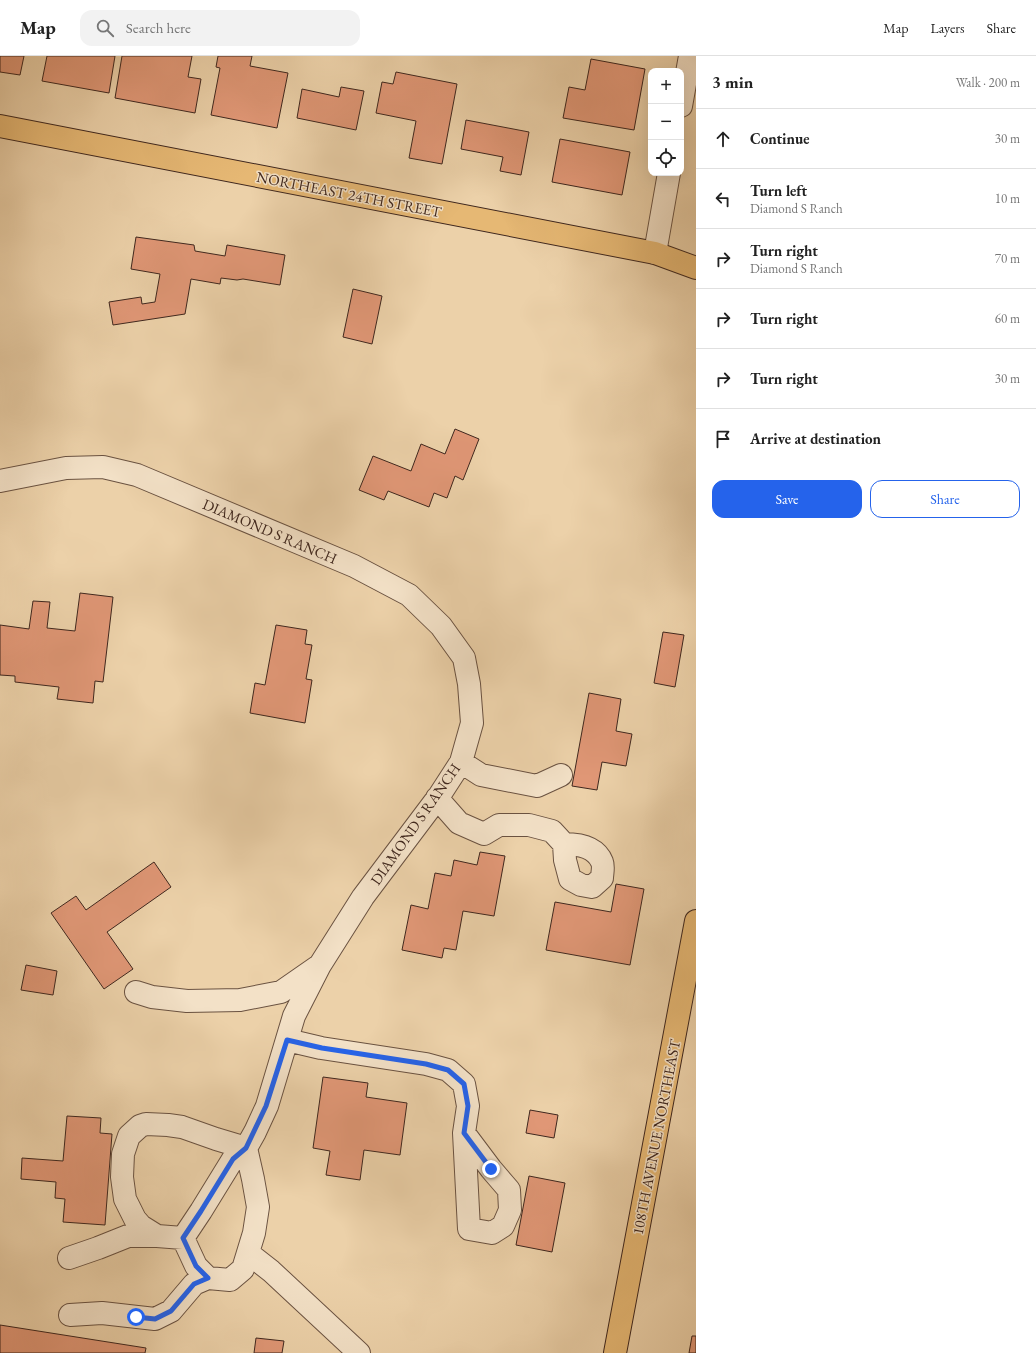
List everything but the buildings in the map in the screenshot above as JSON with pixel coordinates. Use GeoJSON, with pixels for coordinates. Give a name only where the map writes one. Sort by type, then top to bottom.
{"type":"FeatureCollection","features":[{"type":"Feature","properties":{"kind":"main road","name":"NORTHEAST 24TH STREET"},"geometry":{"type":"LineString","coordinates":[[0,126],[655,253],[696,268]]}},
{"type":"Feature","properties":{"kind":"main road","name":"108TH AVENUE NORTHEAST"},"geometry":{"type":"LineString","coordinates":[[615,1353],[696,921]]}},
{"type":"Feature","properties":{"kind":"street"},"geometry":{"type":"LineString","coordinates":[[681,104],[690,56]]}},
{"type":"Feature","properties":{"kind":"street"},"geometry":{"type":"LineString","coordinates":[[655,253],[668,176]]}},
{"type":"Feature","properties":{"kind":"street","name":"DIAMOND S RANCH"},"geometry":{"type":"LineString","coordinates":[[0,481],[66,468],[103,467],[137,475],[354,566],[409,596],[441,626],[464,658],[470,684],[472,723],[461,762],[438,798],[363,897],[320,965],[294,1016],[266,1106],[246,1148],[233,1159],[183,1238]]}},
{"type":"Feature","properties":{"kind":"street"},"geometry":{"type":"LineString","coordinates":[[461,762],[481,775],[537,786],[561,775]]}},
{"type":"Feature","properties":{"kind":"street"},"geometry":{"type":"LineString","coordinates":[[438,798],[459,823],[484,834],[499,826],[529,825],[552,831],[564,844]]}},
{"type":"Feature","properties":{"kind":"street"},"geometry":{"type":"LineString","coordinates":[[136,992],[152,997],[187,1001],[240,1000],[281,992],[320,965]]}},
{"type":"Feature","properties":{"kind":"street"},"geometry":{"type":"LineString","coordinates":[[287,1040],[322,1048],[426,1064],[448,1070],[464,1084],[468,1106],[464,1133]]}},
{"type":"Feature","properties":{"kind":"street"},"geometry":{"type":"LineString","coordinates":[[70,1315],[102,1313],[155,1319],[171,1311],[194,1284],[208,1278],[230,1280],[243,1269],[254,1233],[258,1207],[246,1148],[182,1127],[168,1125],[146,1124],[140,1126],[129,1136],[123,1154],[122,1177],[125,1199],[135,1219],[141,1226],[157,1236]]}},
{"type":"Feature","properties":{"kind":"street"},"geometry":{"type":"LineString","coordinates":[[69,1258],[128,1236],[183,1238],[196,1266],[208,1278]]}},
{"type":"Feature","properties":{"kind":"street"},"geometry":{"type":"LineString","coordinates":[[248,1253],[271,1271],[359,1353]]}},
{"type":"Feature","properties":{"kind":"route"},"geometry":{"type":"LineString","coordinates":[[136,1317],[155,1319],[171,1311],[194,1284],[208,1278],[196,1266],[183,1238],[233,1159],[246,1148],[255,1132],[266,1106],[287,1040],[322,1048],[426,1064],[448,1070],[464,1084],[468,1106],[464,1133],[491,1169]]}}]}
